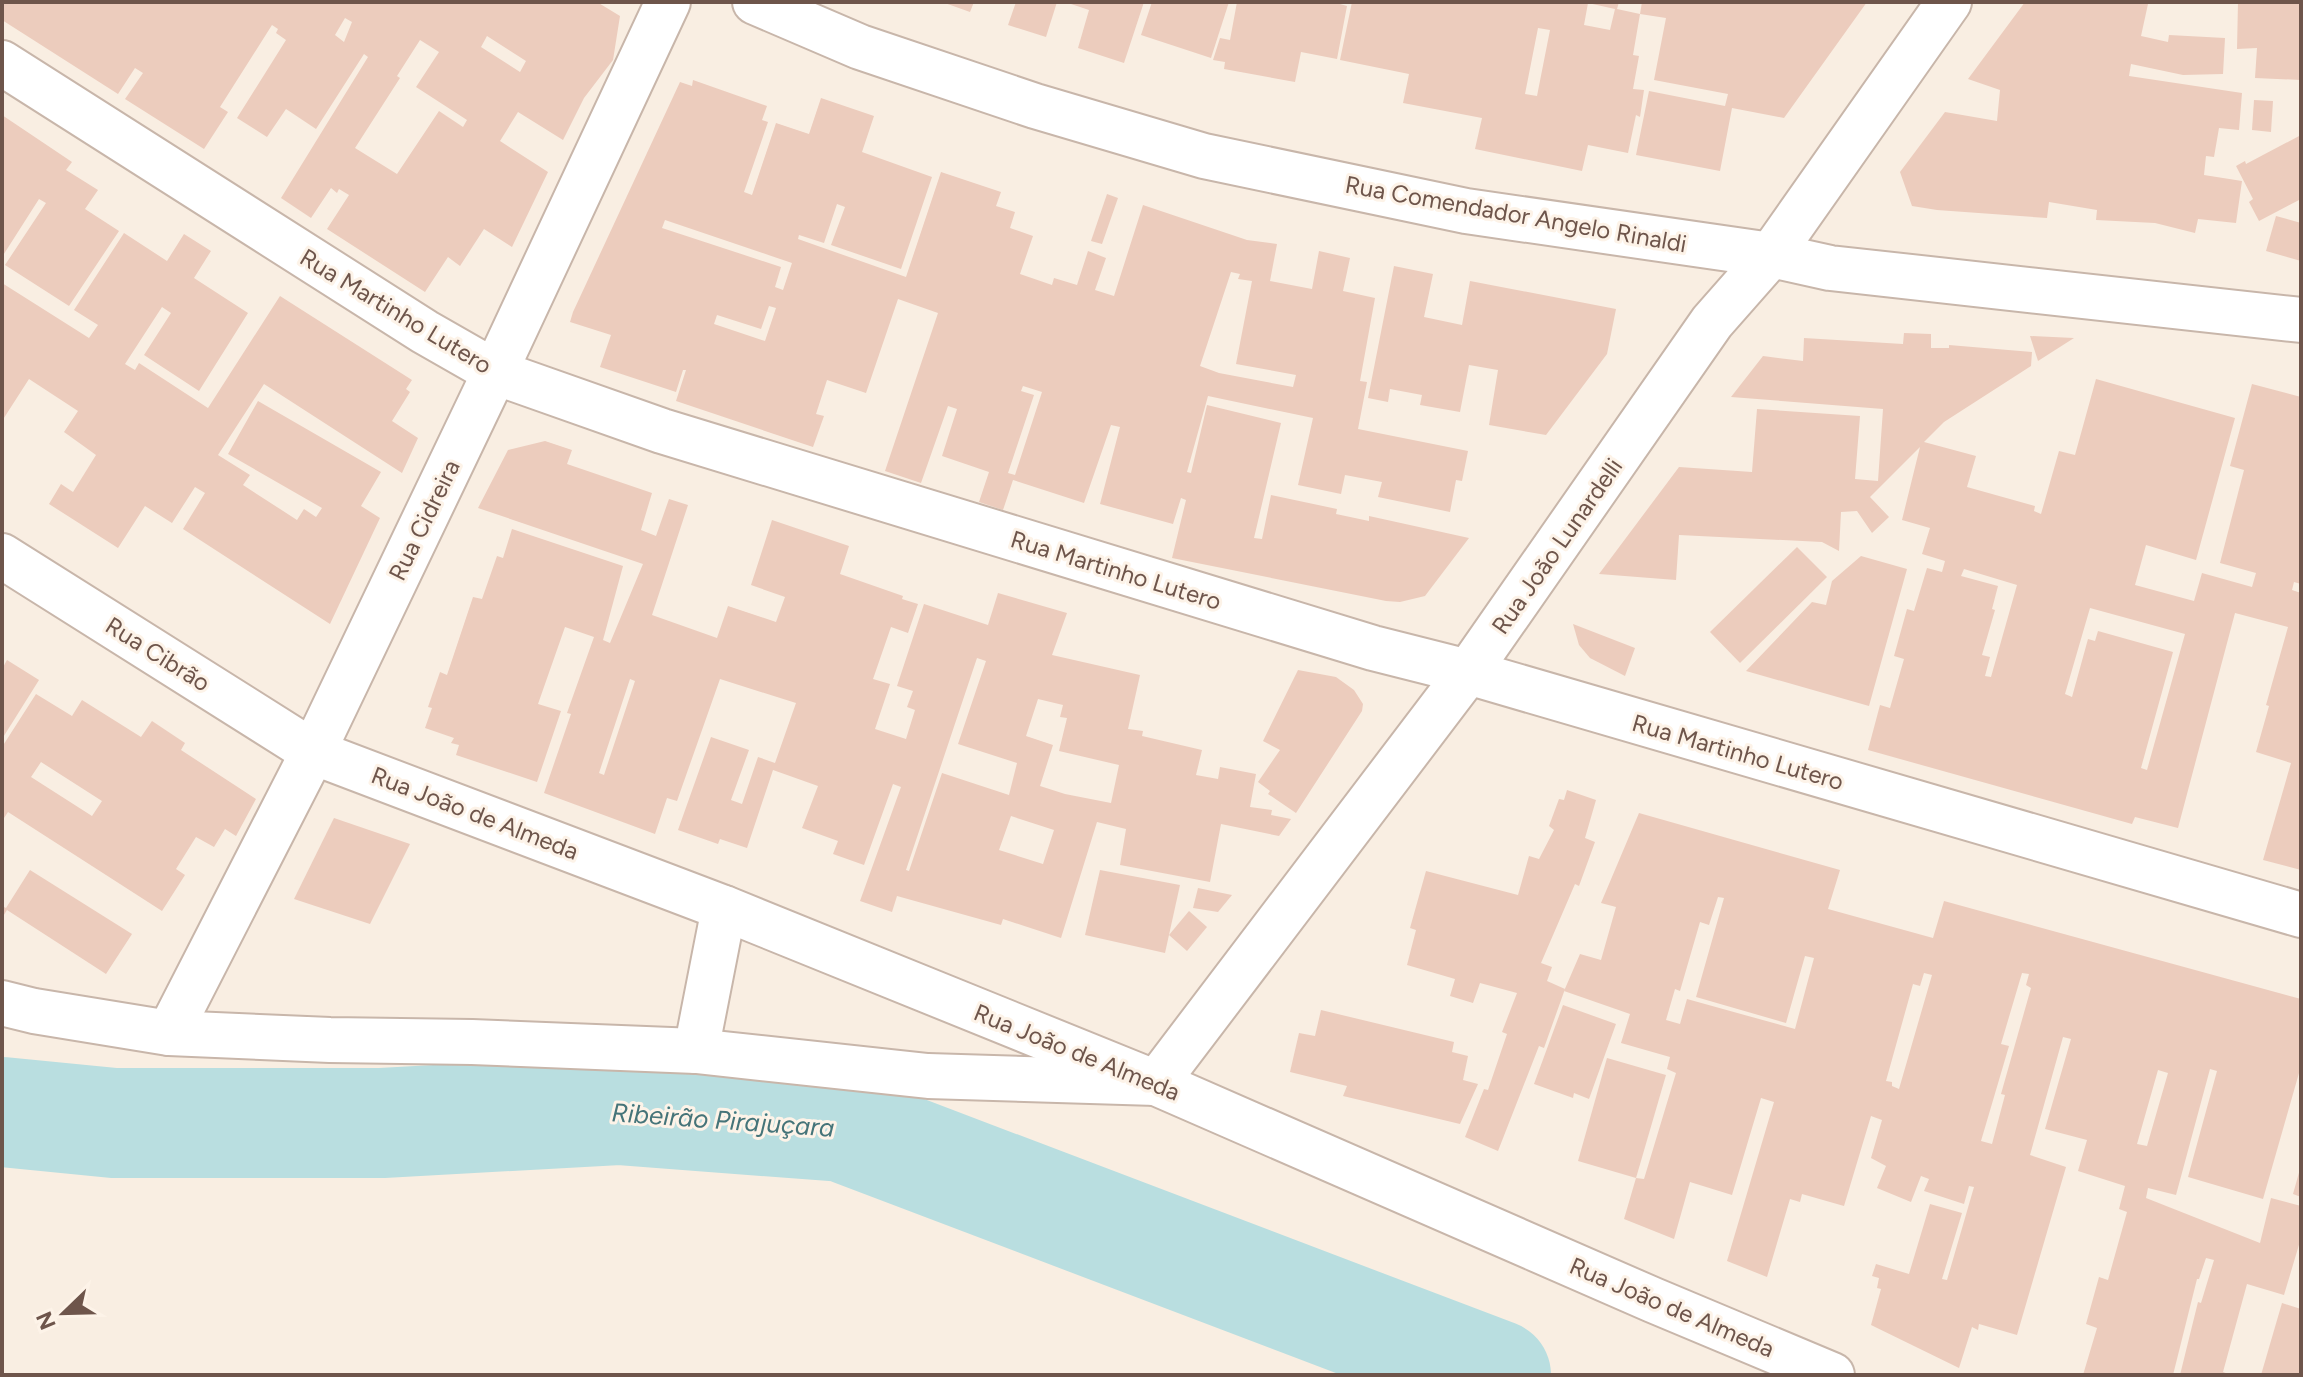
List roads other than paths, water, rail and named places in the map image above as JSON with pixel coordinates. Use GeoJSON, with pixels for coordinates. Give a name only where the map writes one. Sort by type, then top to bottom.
{"type":"FeatureCollection","features":[{"type":"Feature","properties":{"kind":"street","name":"Rua Cidreira"},"geometry":{"type":"LineString","coordinates":[[169,1033],[313,752],[668,2]]}},
{"type":"Feature","properties":{"kind":"street","name":"Rua Comendador Angelo Rinaldi"},"geometry":{"type":"LineString","coordinates":[[755,2],[860,47],[1035,106],[1204,156],[1466,211],[1771,255],[1830,268],[2301,320]]}},
{"type":"Feature","properties":{"kind":"street","name":"Rua João Lunardelli"},"geometry":{"type":"LineString","coordinates":[[1156,1083],[1468,672],[1712,322],[1771,255],[1949,2]]}},
{"type":"Feature","properties":{"kind":"street","name":"Rua Martinho Lutero"},"geometry":{"type":"LineString","coordinates":[[2,63],[425,332],[495,372],[662,431],[1373,648],[1468,672],[2301,915]]}},
{"type":"Feature","properties":{"kind":"street","name":"Rua Cibrão"},"geometry":{"type":"LineString","coordinates":[[2,556],[313,752]]}},
{"type":"Feature","properties":{"kind":"street","name":"Rua João de Almeda"},"geometry":{"type":"LineString","coordinates":[[313,752],[724,908],[1156,1083],[1832,1375]]}},
{"type":"Feature","properties":{"kind":"street"},"geometry":{"type":"LineString","coordinates":[[696,1051],[724,908]]}},
{"type":"Feature","properties":{"kind":"street"},"geometry":{"type":"LineString","coordinates":[[2,1003],[169,1033],[696,1051],[928,1076],[1156,1083]]}},
{"type":"Feature","properties":{"kind":"waterway","name":"Ribeirão Pirajuçara"},"geometry":{"type":"LineString","coordinates":[[2,1112],[114,1123],[382,1123],[618,1110],[843,1127],[1496,1375]]}}]}
